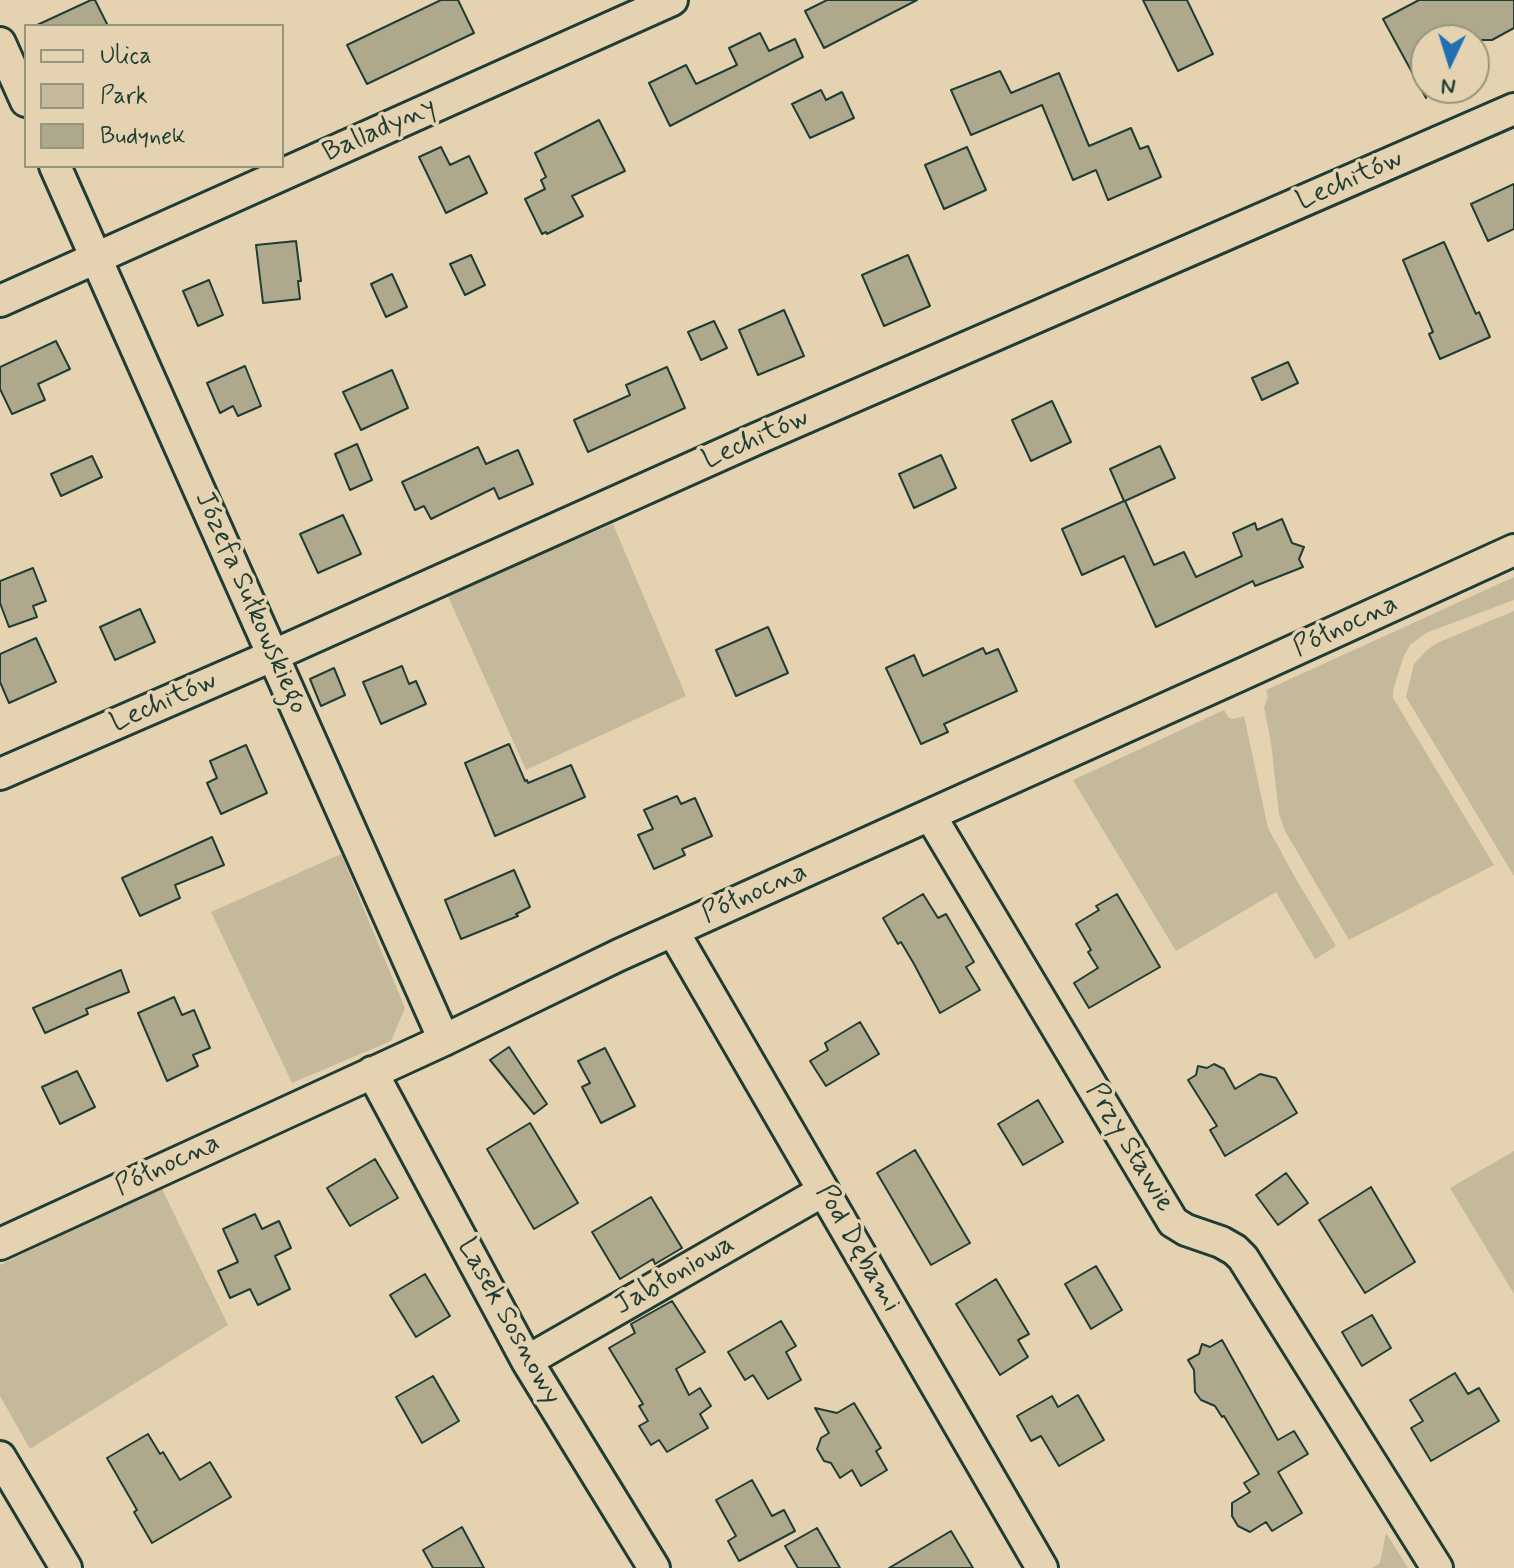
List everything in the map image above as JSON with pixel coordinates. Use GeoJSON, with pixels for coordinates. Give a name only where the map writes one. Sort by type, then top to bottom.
{"type":"FeatureCollection","features":[{"type":"Feature","properties":{"kind":"street","name":"Balladyny"},"geometry":{"type":"LineString","coordinates":[[0,301],[672,0]]}},
{"type":"Feature","properties":{"kind":"street"},"geometry":{"type":"LineString","coordinates":[[0,43],[24,97]]}},
{"type":"Feature","properties":{"kind":"street","name":"Lechitów"},"geometry":{"type":"LineString","coordinates":[[0,774],[756,439],[1514,109]]}},
{"type":"Feature","properties":{"kind":"street","name":"Józefa Sułkowskiego"},"geometry":{"type":"LineString","coordinates":[[56,168],[444,1040]]}},
{"type":"Feature","properties":{"kind":"street","name":"Północna"},"geometry":{"type":"LineString","coordinates":[[0,1244],[444,1040],[619,955],[1514,550]]}},
{"type":"Feature","properties":{"kind":"street","name":"Przy Stawie"},"geometry":{"type":"LineString","coordinates":[[930,815],[1173,1222],[1221,1242],[1243,1258],[1437,1568]]}},
{"type":"Feature","properties":{"kind":"street","name":"Pod Dębami"},"geometry":{"type":"LineString","coordinates":[[673,931],[1042,1568]]}},
{"type":"Feature","properties":{"kind":"street","name":"Lasek Sosnowy"},"geometry":{"type":"LineString","coordinates":[[372,1072],[527,1361],[654,1568]]}},
{"type":"Feature","properties":{"kind":"street","name":"Jabłoniowa"},"geometry":{"type":"LineString","coordinates":[[527,1361],[823,1191]]}},
{"type":"Feature","properties":{"kind":"street"},"geometry":{"type":"LineString","coordinates":[[0,1457],[66,1568]]}},
{"type":"Feature","properties":{"kind":"green space"},"geometry":{"type":"Polygon","coordinates":[[[613,524],[686,696],[526,770],[447,594],[613,524]]]}},
{"type":"Feature","properties":{"kind":"green space"},"geometry":{"type":"Polygon","coordinates":[[[1514,577],[1514,600],[1426,633],[1410,645],[1393,691],[1393,698],[1494,865],[1349,940],[1285,831],[1279,814],[1264,707],[1268,697],[1266,690],[1514,577]]]}},
{"type":"Feature","properties":{"kind":"green space"},"geometry":{"type":"Polygon","coordinates":[[[1514,611],[1514,876],[1406,697],[1414,664],[1427,650],[1514,611]]]}},
{"type":"Feature","properties":{"kind":"green space"},"geometry":{"type":"Polygon","coordinates":[[[1224,710],[1229,718],[1244,716],[1268,828],[1336,946],[1315,959],[1276,892],[1176,951],[1073,780],[1224,710]]]}},
{"type":"Feature","properties":{"kind":"green space"},"geometry":{"type":"Polygon","coordinates":[[[341,854],[405,1008],[391,1041],[292,1083],[211,912],[341,854]]]}},
{"type":"Feature","properties":{"kind":"green space"},"geometry":{"type":"Polygon","coordinates":[[[1514,1151],[1514,1294],[1450,1188],[1514,1151]]]}},
{"type":"Feature","properties":{"kind":"green space"},"geometry":{"type":"Polygon","coordinates":[[[161,1187],[228,1325],[30,1449],[0,1396],[0,1265],[161,1187]]]}},
{"type":"Feature","properties":{"kind":"green space"},"geometry":{"type":"Polygon","coordinates":[[[1386,1533],[1408,1568],[1372,1568],[1380,1563],[1386,1533]]]}},
{"type":"Feature","properties":{"kind":"building"},"geometry":{"type":"Polygon","coordinates":[[[95,0],[107,24],[39,24],[95,0]]]}},
{"type":"Feature","properties":{"kind":"building"},"geometry":{"type":"Polygon","coordinates":[[[441,0],[458,0],[474,33],[367,84],[347,45],[441,0]]]}},
{"type":"Feature","properties":{"kind":"building"},"geometry":{"type":"Polygon","coordinates":[[[827,0],[917,0],[824,48],[805,11],[827,0]]]}},
{"type":"Feature","properties":{"kind":"building"},"geometry":{"type":"Polygon","coordinates":[[[1143,0],[1187,0],[1213,54],[1178,71],[1143,0]]]}},
{"type":"Feature","properties":{"kind":"building"},"geometry":{"type":"Polygon","coordinates":[[[1419,0],[1514,0],[1514,28],[1492,40],[1490,24],[1410,24],[1410,69],[1383,19],[1419,0]]]}},
{"type":"Feature","properties":{"kind":"building"},"geometry":{"type":"Polygon","coordinates":[[[760,33],[769,51],[795,39],[803,57],[670,126],[649,83],[686,65],[696,84],[737,65],[729,48],[760,33]]]}},
{"type":"Feature","properties":{"kind":"building"},"geometry":{"type":"Polygon","coordinates":[[[1000,71],[1011,93],[1059,73],[1089,146],[1131,128],[1140,149],[1148,146],[1161,177],[1108,200],[1096,170],[1073,180],[1042,105],[971,135],[951,90],[1000,71]]]}},
{"type":"Feature","properties":{"kind":"building"},"geometry":{"type":"Polygon","coordinates":[[[821,90],[826,100],[842,92],[854,118],[810,138],[792,104],[821,90]]]}},
{"type":"Feature","properties":{"kind":"building"},"geometry":{"type":"Polygon","coordinates":[[[599,120],[625,171],[572,196],[583,216],[542,234],[525,199],[545,189],[541,180],[546,177],[535,153],[599,120]]]}},
{"type":"Feature","properties":{"kind":"building"},"geometry":{"type":"Polygon","coordinates":[[[441,147],[450,165],[469,156],[487,193],[446,213],[419,157],[441,147]]]}},
{"type":"Feature","properties":{"kind":"building"},"geometry":{"type":"Polygon","coordinates":[[[967,147],[986,190],[944,209],[925,165],[967,147]]]}},
{"type":"Feature","properties":{"kind":"building"},"geometry":{"type":"Polygon","coordinates":[[[1514,184],[1514,229],[1488,241],[1471,204],[1514,184]]]}},
{"type":"Feature","properties":{"kind":"building"},"geometry":{"type":"Polygon","coordinates":[[[296,241],[300,299],[263,303],[256,245],[296,241]]]}},
{"type":"Feature","properties":{"kind":"building"},"geometry":{"type":"Polygon","coordinates":[[[1444,242],[1476,314],[1479,312],[1490,337],[1440,359],[1429,334],[1433,332],[1403,260],[1444,242]]]}},
{"type":"Feature","properties":{"kind":"building"},"geometry":{"type":"Polygon","coordinates":[[[471,255],[485,285],[465,295],[450,264],[471,255]]]}},
{"type":"Feature","properties":{"kind":"building"},"geometry":{"type":"Polygon","coordinates":[[[908,255],[930,306],[884,326],[862,275],[908,255]]]}},
{"type":"Feature","properties":{"kind":"building"},"geometry":{"type":"Polygon","coordinates":[[[392,274],[407,307],[386,317],[371,284],[392,274]]]}},
{"type":"Feature","properties":{"kind":"building"},"geometry":{"type":"Polygon","coordinates":[[[209,280],[223,315],[198,326],[183,291],[209,280]]]}},
{"type":"Feature","properties":{"kind":"building"},"geometry":{"type":"Polygon","coordinates":[[[784,310],[804,356],[758,375],[739,330],[784,310]]]}},
{"type":"Feature","properties":{"kind":"building"},"geometry":{"type":"Polygon","coordinates":[[[714,321],[727,348],[701,360],[688,332],[714,321]]]}},
{"type":"Feature","properties":{"kind":"building"},"geometry":{"type":"Polygon","coordinates":[[[56,341],[70,369],[38,384],[45,400],[12,414],[0,389],[0,367],[56,341]]]}},
{"type":"Feature","properties":{"kind":"building"},"geometry":{"type":"Polygon","coordinates":[[[1288,362],[1298,383],[1262,400],[1252,378],[1288,362]]]}},
{"type":"Feature","properties":{"kind":"building"},"geometry":{"type":"Polygon","coordinates":[[[245,366],[261,406],[238,416],[233,406],[220,413],[207,383],[245,366]]]}},
{"type":"Feature","properties":{"kind":"building"},"geometry":{"type":"Polygon","coordinates":[[[667,367],[685,408],[588,452],[574,420],[630,395],[626,385],[667,367]]]}},
{"type":"Feature","properties":{"kind":"building"},"geometry":{"type":"Polygon","coordinates":[[[392,370],[408,408],[361,430],[343,392],[392,370]]]}},
{"type":"Feature","properties":{"kind":"building"},"geometry":{"type":"Polygon","coordinates":[[[1052,401],[1071,442],[1031,461],[1012,420],[1052,401]]]}},
{"type":"Feature","properties":{"kind":"building"},"geometry":{"type":"Polygon","coordinates":[[[357,444],[372,480],[350,490],[335,454],[357,444]]]}},
{"type":"Feature","properties":{"kind":"building"},"geometry":{"type":"Polygon","coordinates":[[[1160,446],[1175,478],[1125,501],[1154,565],[1184,552],[1196,577],[1242,556],[1233,533],[1255,523],[1257,530],[1282,519],[1292,543],[1304,547],[1299,559],[1303,567],[1255,586],[1253,581],[1156,627],[1124,556],[1082,575],[1062,529],[1124,501],[1110,469],[1160,446]]]}},
{"type":"Feature","properties":{"kind":"building"},"geometry":{"type":"Polygon","coordinates":[[[478,447],[486,464],[518,450],[533,484],[499,499],[494,488],[431,519],[424,506],[415,510],[402,482],[478,447]]]}},
{"type":"Feature","properties":{"kind":"building"},"geometry":{"type":"Polygon","coordinates":[[[941,455],[956,488],[914,508],[899,474],[941,455]]]}},
{"type":"Feature","properties":{"kind":"building"},"geometry":{"type":"Polygon","coordinates":[[[92,456],[102,477],[61,496],[51,474],[92,456]]]}},
{"type":"Feature","properties":{"kind":"building"},"geometry":{"type":"Polygon","coordinates":[[[343,515],[361,554],[318,573],[300,534],[343,515]]]}},
{"type":"Feature","properties":{"kind":"building"},"geometry":{"type":"Polygon","coordinates":[[[33,568],[46,601],[33,606],[37,617],[9,627],[0,603],[0,581],[33,568]]]}},
{"type":"Feature","properties":{"kind":"building"},"geometry":{"type":"Polygon","coordinates":[[[140,609],[155,642],[115,660],[100,627],[140,609]]]}},
{"type":"Feature","properties":{"kind":"building"},"geometry":{"type":"Polygon","coordinates":[[[768,627],[788,673],[736,696],[716,650],[768,627]]]}},
{"type":"Feature","properties":{"kind":"building"},"geometry":{"type":"Polygon","coordinates":[[[36,638],[56,682],[9,703],[0,682],[0,654],[36,638]]]}},
{"type":"Feature","properties":{"kind":"building"},"geometry":{"type":"Polygon","coordinates":[[[983,648],[986,654],[998,649],[1017,691],[944,724],[948,732],[921,744],[886,668],[914,655],[923,676],[983,648]]]}},
{"type":"Feature","properties":{"kind":"building"},"geometry":{"type":"Polygon","coordinates":[[[402,666],[409,684],[416,681],[426,704],[381,724],[363,682],[402,666]]]}},
{"type":"Feature","properties":{"kind":"building"},"geometry":{"type":"Polygon","coordinates":[[[334,668],[345,695],[321,706],[310,679],[334,668]]]}},
{"type":"Feature","properties":{"kind":"building"},"geometry":{"type":"Polygon","coordinates":[[[509,744],[525,781],[528,783],[571,765],[585,797],[495,836],[465,763],[509,744]]]}},
{"type":"Feature","properties":{"kind":"building"},"geometry":{"type":"Polygon","coordinates":[[[246,745],[267,793],[221,814],[207,783],[217,778],[210,761],[246,745]]]}},
{"type":"Feature","properties":{"kind":"building"},"geometry":{"type":"Polygon","coordinates":[[[677,796],[681,804],[695,798],[712,836],[682,849],[685,855],[654,869],[638,835],[653,829],[644,810],[677,796]]]}},
{"type":"Feature","properties":{"kind":"building"},"geometry":{"type":"Polygon","coordinates":[[[212,837],[224,865],[175,885],[180,898],[140,916],[122,878],[212,837]]]}},
{"type":"Feature","properties":{"kind":"building"},"geometry":{"type":"Polygon","coordinates":[[[514,870],[530,907],[516,914],[518,916],[461,939],[445,900],[514,870]]]}},
{"type":"Feature","properties":{"kind":"building"},"geometry":{"type":"Polygon","coordinates":[[[923,894],[938,918],[946,914],[974,962],[966,967],[980,990],[940,1013],[901,942],[898,944],[883,918],[923,894]]]}},
{"type":"Feature","properties":{"kind":"building"},"geometry":{"type":"Polygon","coordinates":[[[1117,894],[1160,967],[1089,1008],[1074,983],[1098,968],[1076,924],[1099,910],[1096,906],[1117,894]]]}},
{"type":"Feature","properties":{"kind":"building"},"geometry":{"type":"Polygon","coordinates":[[[121,970],[129,992],[86,1009],[88,1014],[45,1033],[33,1008],[121,970]]]}},
{"type":"Feature","properties":{"kind":"building"},"geometry":{"type":"Polygon","coordinates":[[[174,997],[182,1015],[194,1010],[210,1048],[193,1055],[198,1066],[167,1081],[138,1013],[174,997]]]}},
{"type":"Feature","properties":{"kind":"building"},"geometry":{"type":"Polygon","coordinates":[[[860,1022],[879,1054],[826,1086],[810,1061],[828,1050],[825,1043],[860,1022]]]}},
{"type":"Feature","properties":{"kind":"building"},"geometry":{"type":"Polygon","coordinates":[[[509,1047],[547,1104],[534,1114],[490,1060],[509,1047]]]}},
{"type":"Feature","properties":{"kind":"building"},"geometry":{"type":"Polygon","coordinates":[[[605,1048],[635,1106],[601,1123],[582,1087],[590,1083],[578,1061],[605,1048]]]}},
{"type":"Feature","properties":{"kind":"building"},"geometry":{"type":"Polygon","coordinates":[[[1214,1064],[1224,1069],[1235,1089],[1260,1074],[1276,1078],[1297,1113],[1225,1156],[1210,1130],[1217,1126],[1188,1080],[1196,1075],[1198,1066],[1207,1068],[1214,1064]]]}},
{"type":"Feature","properties":{"kind":"building"},"geometry":{"type":"Polygon","coordinates":[[[77,1071],[95,1107],[60,1124],[42,1087],[77,1071]]]}},
{"type":"Feature","properties":{"kind":"building"},"geometry":{"type":"Polygon","coordinates":[[[1038,1100],[1063,1142],[1023,1165],[998,1124],[1038,1100]]]}},
{"type":"Feature","properties":{"kind":"building"},"geometry":{"type":"Polygon","coordinates":[[[530,1123],[578,1203],[534,1229],[487,1149],[530,1123]]]}},
{"type":"Feature","properties":{"kind":"building"},"geometry":{"type":"Polygon","coordinates":[[[915,1150],[970,1243],[931,1265],[877,1173],[915,1150]]]}},
{"type":"Feature","properties":{"kind":"building"},"geometry":{"type":"Polygon","coordinates":[[[375,1159],[398,1198],[350,1226],[327,1188],[375,1159]]]}},
{"type":"Feature","properties":{"kind":"building"},"geometry":{"type":"Polygon","coordinates":[[[1286,1173],[1308,1203],[1278,1225],[1256,1195],[1286,1173]]]}},
{"type":"Feature","properties":{"kind":"building"},"geometry":{"type":"Polygon","coordinates":[[[1371,1187],[1415,1262],[1365,1293],[1319,1220],[1371,1187]]]}},
{"type":"Feature","properties":{"kind":"building"},"geometry":{"type":"Polygon","coordinates":[[[651,1197],[682,1248],[655,1264],[653,1259],[620,1279],[592,1232],[651,1197]]]}},
{"type":"Feature","properties":{"kind":"building"},"geometry":{"type":"Polygon","coordinates":[[[255,1214],[262,1229],[279,1221],[291,1248],[275,1256],[290,1289],[258,1305],[250,1289],[230,1298],[218,1271],[238,1262],[223,1229],[255,1214]]]}},
{"type":"Feature","properties":{"kind":"building"},"geometry":{"type":"Polygon","coordinates":[[[1096,1266],[1122,1310],[1091,1329],[1065,1284],[1096,1266]]]}},
{"type":"Feature","properties":{"kind":"building"},"geometry":{"type":"Polygon","coordinates":[[[425,1274],[450,1316],[416,1337],[390,1295],[425,1274]]]}},
{"type":"Feature","properties":{"kind":"building"},"geometry":{"type":"Polygon","coordinates":[[[996,1279],[1029,1334],[1018,1340],[1028,1357],[1000,1375],[956,1304],[996,1279]]]}},
{"type":"Feature","properties":{"kind":"building"},"geometry":{"type":"Polygon","coordinates":[[[672,1301],[705,1352],[676,1369],[689,1395],[700,1388],[711,1406],[700,1414],[708,1428],[667,1452],[659,1440],[651,1445],[639,1426],[648,1421],[639,1406],[643,1404],[609,1348],[635,1333],[631,1324],[672,1301]]]}},
{"type":"Feature","properties":{"kind":"building"},"geometry":{"type":"Polygon","coordinates":[[[1372,1315],[1391,1348],[1362,1366],[1342,1332],[1372,1315]]]}},
{"type":"Feature","properties":{"kind":"building"},"geometry":{"type":"Polygon","coordinates":[[[781,1321],[796,1346],[786,1352],[801,1380],[768,1399],[753,1375],[745,1380],[728,1352],[781,1321]]]}},
{"type":"Feature","properties":{"kind":"building"},"geometry":{"type":"Polygon","coordinates":[[[1222,1340],[1278,1440],[1294,1431],[1308,1454],[1278,1472],[1302,1513],[1272,1531],[1266,1522],[1250,1532],[1238,1526],[1232,1516],[1232,1503],[1250,1492],[1244,1483],[1259,1474],[1224,1416],[1195,1392],[1194,1370],[1188,1360],[1199,1354],[1202,1344],[1210,1347],[1222,1340]]]}},
{"type":"Feature","properties":{"kind":"building"},"geometry":{"type":"Polygon","coordinates":[[[1455,1373],[1468,1394],[1479,1388],[1499,1421],[1431,1461],[1411,1428],[1423,1421],[1410,1400],[1455,1373]]]}},
{"type":"Feature","properties":{"kind":"building"},"geometry":{"type":"Polygon","coordinates":[[[433,1376],[459,1421],[422,1443],[396,1397],[433,1376]]]}},
{"type":"Feature","properties":{"kind":"building"},"geometry":{"type":"Polygon","coordinates":[[[1078,1395],[1104,1440],[1059,1466],[1041,1436],[1031,1441],[1017,1416],[1052,1396],[1058,1407],[1078,1395]]]}},
{"type":"Feature","properties":{"kind":"building"},"geometry":{"type":"Polygon","coordinates":[[[854,1403],[881,1448],[876,1451],[887,1470],[861,1486],[852,1470],[840,1478],[817,1449],[821,1438],[829,1433],[815,1408],[837,1413],[854,1403]]]}},
{"type":"Feature","properties":{"kind":"building"},"geometry":{"type":"Polygon","coordinates":[[[148,1434],[180,1480],[210,1462],[231,1497],[152,1543],[107,1458],[148,1434]]]}},
{"type":"Feature","properties":{"kind":"building"},"geometry":{"type":"Polygon","coordinates":[[[752,1480],[772,1516],[784,1510],[795,1531],[739,1561],[728,1541],[736,1536],[716,1500],[752,1480]]]}},
{"type":"Feature","properties":{"kind":"building"},"geometry":{"type":"Polygon","coordinates":[[[462,1527],[484,1568],[433,1568],[423,1550],[462,1527]]]}},
{"type":"Feature","properties":{"kind":"building"},"geometry":{"type":"Polygon","coordinates":[[[817,1528],[840,1568],[798,1568],[785,1546],[817,1528]]]}},
{"type":"Feature","properties":{"kind":"building"},"geometry":{"type":"Polygon","coordinates":[[[951,1531],[973,1568],[889,1568],[951,1531]]]}}]}
